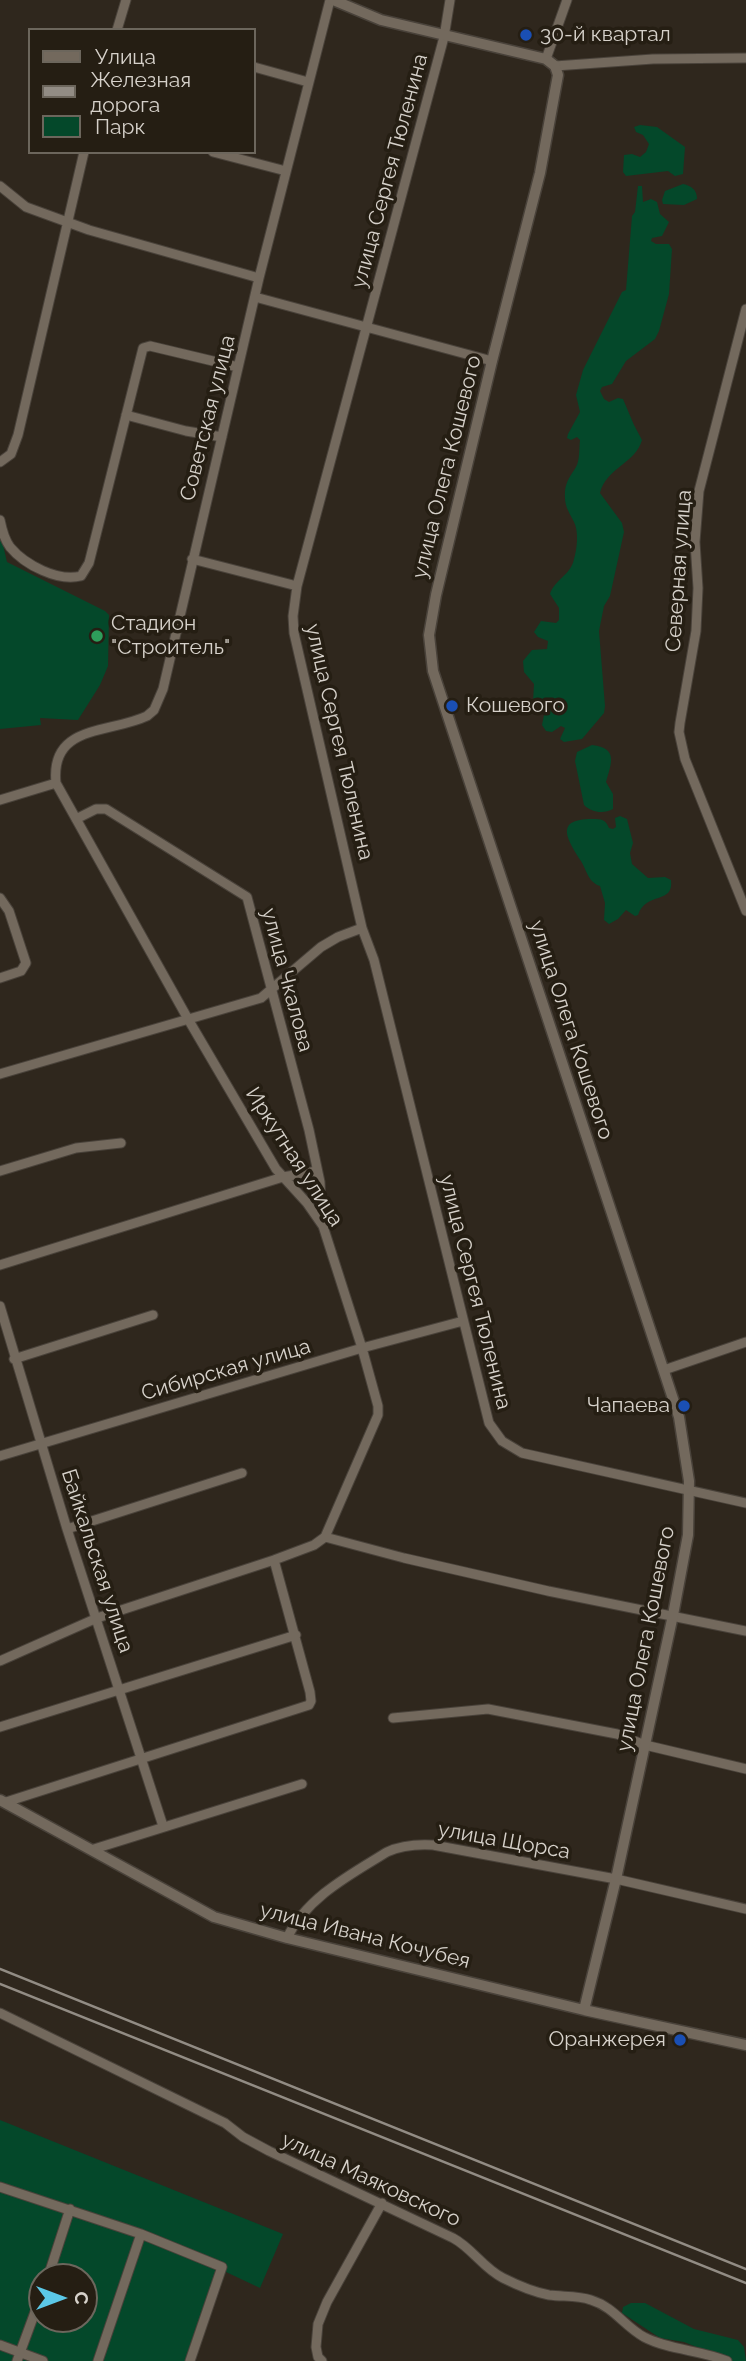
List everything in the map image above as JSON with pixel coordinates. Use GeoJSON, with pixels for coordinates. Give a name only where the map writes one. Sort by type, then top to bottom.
{"type":"FeatureCollection","features":[{"type":"Feature","properties":{"kind":"street"},"geometry":{"type":"LineString","coordinates":[[118,28],[126,0]]}},
{"type":"Feature","properties":{"kind":"street"},"geometry":{"type":"LineString","coordinates":[[332,0],[381,20],[550,62],[746,58]]}},
{"type":"Feature","properties":{"kind":"street","name":"Советская улица"},"geometry":{"type":"LineString","coordinates":[[55,782],[56,757],[75,737],[139,720],[154,710],[163,689],[259,278],[308,82],[332,0]]}},
{"type":"Feature","properties":{"kind":"street","name":"улица Сергея Тюленина"},"geometry":{"type":"LineString","coordinates":[[450,0],[444,37],[297,586],[294,633],[362,928],[383,997],[489,1423],[508,1446],[522,1453],[690,1490]]}},
{"type":"Feature","properties":{"kind":"street"},"geometry":{"type":"LineString","coordinates":[[550,62],[566,0]]}},
{"type":"Feature","properties":{"kind":"street","name":"улица Олега Кошевого"},"geometry":{"type":"LineString","coordinates":[[550,62],[558,75],[557,89],[540,173],[436,595],[430,626],[430,656],[505,895],[664,1370],[682,1430],[690,1490],[688,1535],[673,1615],[616,1879],[584,2010]]}},
{"type":"Feature","properties":{"kind":"street"},"geometry":{"type":"LineString","coordinates":[[256,68],[308,82]]}},
{"type":"Feature","properties":{"kind":"street"},"geometry":{"type":"LineString","coordinates":[[0,462],[11,454],[18,435],[84,154]]}},
{"type":"Feature","properties":{"kind":"street"},"geometry":{"type":"LineString","coordinates":[[221,154],[286,171]]}},
{"type":"Feature","properties":{"kind":"street"},"geometry":{"type":"LineString","coordinates":[[0,186],[26,207],[89,230],[259,278]]}},
{"type":"Feature","properties":{"kind":"street"},"geometry":{"type":"LineString","coordinates":[[255,297],[492,361]]}},
{"type":"Feature","properties":{"kind":"street","name":"Северная улица"},"geometry":{"type":"LineString","coordinates":[[746,309],[699,491],[695,542],[698,588],[696,631],[679,732],[685,759],[746,911]]}},
{"type":"Feature","properties":{"kind":"street"},"geometry":{"type":"LineString","coordinates":[[0,520],[10,547],[27,561],[58,575],[74,577],[84,574],[145,347],[151,346],[238,367]]}},
{"type":"Feature","properties":{"kind":"street"},"geometry":{"type":"LineString","coordinates":[[126,415],[186,431],[222,437]]}},
{"type":"Feature","properties":{"kind":"street"},"geometry":{"type":"LineString","coordinates":[[192,559],[297,586]]}},
{"type":"Feature","properties":{"kind":"street"},"geometry":{"type":"LineString","coordinates":[[0,800],[55,782]]}},
{"type":"Feature","properties":{"kind":"street","name":"Иркутная улица"},"geometry":{"type":"LineString","coordinates":[[55,782],[276,1169],[307,1203],[323,1226],[378,1406],[378,1415],[325,1537]]}},
{"type":"Feature","properties":{"kind":"street","name":"улица Чкалова"},"geometry":{"type":"LineString","coordinates":[[76,819],[99,808],[106,809],[244,894],[249,903],[309,1129],[323,1226]]}},
{"type":"Feature","properties":{"kind":"street"},"geometry":{"type":"LineString","coordinates":[[0,898],[9,911],[26,965],[21,971],[0,978]]}},
{"type":"Feature","properties":{"kind":"street"},"geometry":{"type":"LineString","coordinates":[[0,1074],[257,1000],[321,947],[362,928]]}},
{"type":"Feature","properties":{"kind":"street"},"geometry":{"type":"LineString","coordinates":[[0,1171],[76,1148],[121,1143]]}},
{"type":"Feature","properties":{"kind":"street"},"geometry":{"type":"LineString","coordinates":[[0,1265],[283,1177],[317,1171]]}},
{"type":"Feature","properties":{"kind":"street","name":"Байкальская улица"},"geometry":{"type":"LineString","coordinates":[[0,1306],[67,1529],[163,1826]]}},
{"type":"Feature","properties":{"kind":"street"},"geometry":{"type":"LineString","coordinates":[[14,1359],[153,1315]]}},
{"type":"Feature","properties":{"kind":"street","name":"Сибирская улица"},"geometry":{"type":"LineString","coordinates":[[0,1456],[362,1348],[463,1321]]}},
{"type":"Feature","properties":{"kind":"street"},"geometry":{"type":"LineString","coordinates":[[664,1370],[746,1342]]}},
{"type":"Feature","properties":{"kind":"street"},"geometry":{"type":"LineString","coordinates":[[67,1529],[242,1473]]}},
{"type":"Feature","properties":{"kind":"street"},"geometry":{"type":"LineString","coordinates":[[690,1490],[746,1503]]}},
{"type":"Feature","properties":{"kind":"street"},"geometry":{"type":"LineString","coordinates":[[0,1661],[97,1618],[274,1560],[314,1545],[325,1537],[524,1585],[746,1632]]}},
{"type":"Feature","properties":{"kind":"street"},"geometry":{"type":"LineString","coordinates":[[3,1801],[256,1720],[302,1709],[310,1703],[310,1692],[296,1635],[274,1560]]}},
{"type":"Feature","properties":{"kind":"street"},"geometry":{"type":"LineString","coordinates":[[0,1727],[296,1635]]}},
{"type":"Feature","properties":{"kind":"street"},"geometry":{"type":"LineString","coordinates":[[393,1718],[488,1709],[617,1734],[645,1745],[746,1769]]}},
{"type":"Feature","properties":{"kind":"street"},"geometry":{"type":"LineString","coordinates":[[94,1849],[302,1784]]}},
{"type":"Feature","properties":{"kind":"street","name":"улица Ивана Кочубея"},"geometry":{"type":"LineString","coordinates":[[3,1801],[214,1917],[287,1938],[584,2010],[746,2045]]}},
{"type":"Feature","properties":{"kind":"street","name":"улица Щорса"},"geometry":{"type":"LineString","coordinates":[[287,1938],[310,1904],[387,1852],[406,1845],[433,1845],[616,1879],[746,1909]]}},
{"type":"Feature","properties":{"kind":"street","name":"улица Маяковского"},"geometry":{"type":"LineString","coordinates":[[0,2013],[225,2123],[243,2137],[269,2151],[462,2243],[502,2277],[525,2288],[551,2295],[572,2295],[591,2300],[612,2309],[645,2338],[710,2354],[727,2361]]}},
{"type":"Feature","properties":{"kind":"street"},"geometry":{"type":"LineString","coordinates":[[0,2189],[70,2209],[222,2267],[190,2361]]}},
{"type":"Feature","properties":{"kind":"street"},"geometry":{"type":"LineString","coordinates":[[322,2361],[318,2357],[316,2347],[318,2324],[327,2302],[382,2203]]}},
{"type":"Feature","properties":{"kind":"street"},"geometry":{"type":"LineString","coordinates":[[53,2263],[70,2209]]}},
{"type":"Feature","properties":{"kind":"street"},"geometry":{"type":"LineString","coordinates":[[98,2361],[141,2234]]}},
{"type":"Feature","properties":{"kind":"street"},"geometry":{"type":"LineString","coordinates":[[19,2357],[28,2332]]}},
{"type":"Feature","properties":{"kind":"street"},"geometry":{"type":"LineString","coordinates":[[0,2345],[19,2357],[43,2361]]}},
{"type":"Feature","properties":{"kind":"green space"},"geometry":{"type":"Polygon","coordinates":[[[634,127],[657,127],[685,147],[683,174],[675,176],[668,171],[626,176],[623,172],[624,155],[640,157],[649,144],[643,135],[636,132],[634,127]]]}},
{"type":"Feature","properties":{"kind":"green space"},"geometry":{"type":"Polygon","coordinates":[[[683,184],[693,189],[697,199],[684,205],[663,204],[665,191],[683,184]]]}},
{"type":"Feature","properties":{"kind":"green space"},"geometry":{"type":"Polygon","coordinates":[[[638,186],[642,186],[643,202],[651,199],[657,202],[660,214],[669,222],[662,236],[652,238],[651,241],[656,244],[669,244],[672,249],[669,294],[655,339],[626,361],[612,384],[602,387],[600,391],[609,402],[623,399],[642,440],[634,454],[608,477],[600,493],[622,523],[624,532],[599,631],[604,713],[582,739],[564,742],[560,739],[565,728],[561,726],[552,732],[546,731],[542,725],[546,705],[533,702],[534,684],[524,672],[523,661],[532,650],[547,649],[548,641],[534,632],[541,621],[556,623],[559,620],[559,608],[550,594],[570,569],[575,555],[577,531],[568,511],[565,491],[577,464],[580,440],[577,437],[571,440],[567,438],[580,412],[576,395],[583,370],[622,292],[626,290],[632,216],[635,212],[638,186]]]}},
{"type":"Feature","properties":{"kind":"green space"},"geometry":{"type":"Polygon","coordinates":[[[0,532],[7,562],[109,615],[108,666],[100,685],[78,720],[40,718],[41,725],[0,729],[0,532]]]}},
{"type":"Feature","properties":{"kind":"green space"},"geometry":{"type":"Polygon","coordinates":[[[592,745],[610,753],[610,769],[606,782],[613,794],[613,809],[606,812],[594,811],[584,805],[575,761],[577,752],[592,745]]]}},
{"type":"Feature","properties":{"kind":"green space"},"geometry":{"type":"Polygon","coordinates":[[[620,816],[627,819],[633,843],[630,853],[632,864],[648,878],[665,877],[671,880],[671,888],[664,896],[647,903],[638,915],[626,910],[609,924],[604,920],[605,903],[600,886],[588,876],[567,832],[572,822],[592,819],[603,820],[613,829],[616,827],[615,818],[620,816]]]}},
{"type":"Feature","properties":{"kind":"green space"},"geometry":{"type":"Polygon","coordinates":[[[0,2120],[283,2234],[260,2288],[226,2272],[193,2361],[0,2361],[0,2120]]]}},
{"type":"Feature","properties":{"kind":"green space"},"geometry":{"type":"Polygon","coordinates":[[[631,2303],[645,2303],[694,2329],[738,2340],[744,2347],[746,2361],[732,2361],[684,2342],[660,2338],[622,2313],[623,2307],[631,2303]]]}},
{"type":"Feature","properties":{"kind":"railway"},"geometry":{"type":"LineString","coordinates":[[0,1969],[746,2269]]}},
{"type":"Feature","properties":{"kind":"railway"},"geometry":{"type":"LineString","coordinates":[[0,1984],[746,2283]]}},
{"type":"Feature","properties":{"kind":"place","name":"30-й квартал"},"geometry":{"type":"Point","coordinates":[526,35]}},
{"type":"Feature","properties":{"kind":"place","name":"Стадион \"Строитель\""},"geometry":{"type":"Point","coordinates":[97,636]}},
{"type":"Feature","properties":{"kind":"place","name":"Кошевого"},"geometry":{"type":"Point","coordinates":[452,706]}},
{"type":"Feature","properties":{"kind":"place","name":"Чапаева"},"geometry":{"type":"Point","coordinates":[684,1406]}},
{"type":"Feature","properties":{"kind":"place","name":"Оранжерея"},"geometry":{"type":"Point","coordinates":[680,2040]}}]}
